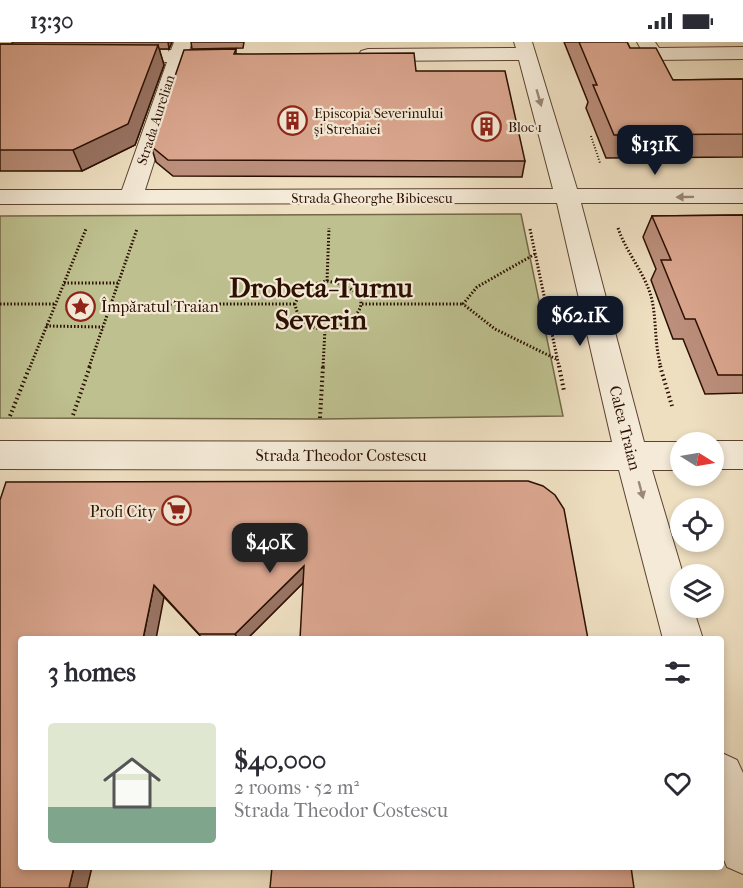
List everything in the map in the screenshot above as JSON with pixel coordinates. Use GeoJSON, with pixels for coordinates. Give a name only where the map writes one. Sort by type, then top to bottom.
{"type":"FeatureCollection","features":[{"type":"Feature","properties":{"kind":"street"},"geometry":{"type":"LineString","coordinates":[[646,42],[653,54],[703,62],[743,54]]}},
{"type":"Feature","properties":{"kind":"street"},"geometry":{"type":"LineString","coordinates":[[351,55],[524,48]]}},
{"type":"Feature","properties":{"kind":"street","name":"Calea Traian"},"geometry":{"type":"LineString","coordinates":[[524,48],[682,636]]}},
{"type":"Feature","properties":{"kind":"street"},"geometry":{"type":"LineString","coordinates":[[94,56],[180,50],[247,56]]}},
{"type":"Feature","properties":{"kind":"street","name":"Strada Aurelian"},"geometry":{"type":"LineString","coordinates":[[140,197],[180,50]]}},
{"type":"Feature","properties":{"kind":"street","name":"Strada Gheorghe Bibicescu"},"geometry":{"type":"LineString","coordinates":[[0,197],[743,196]]}},
{"type":"Feature","properties":{"kind":"street","name":"Strada Theodor Costescu"},"geometry":{"type":"LineString","coordinates":[[10,465],[60,455],[670,456]]}},
{"type":"Feature","properties":{"kind":"street"},"geometry":{"type":"LineString","coordinates":[[724,455],[743,455]]}},
{"type":"Feature","properties":{"kind":"street"},"geometry":{"type":"LineString","coordinates":[[724,782],[743,851]]}},
{"type":"Feature","properties":{"kind":"path"},"geometry":{"type":"LineString","coordinates":[[9,418],[99,197]]}},
{"type":"Feature","properties":{"kind":"path"},"geometry":{"type":"LineString","coordinates":[[60,455],[118,283],[140,197]]}},
{"type":"Feature","properties":{"kind":"path"},"geometry":{"type":"LineString","coordinates":[[327,281],[330,198]]}},
{"type":"Feature","properties":{"kind":"path"},"geometry":{"type":"LineString","coordinates":[[528,220],[564,391]]}},
{"type":"Feature","properties":{"kind":"path"},"geometry":{"type":"LineString","coordinates":[[463,304],[467,296],[476,288],[535,254]]}},
{"type":"Feature","properties":{"kind":"path"},"geometry":{"type":"LineString","coordinates":[[327,281],[348,285],[361,297],[362,304],[355,319],[336,328],[325,329],[306,323],[299,318],[295,304],[302,291],[317,283],[327,281]]}},
{"type":"Feature","properties":{"kind":"path"},"geometry":{"type":"LineString","coordinates":[[64,283],[118,283]]}},
{"type":"Feature","properties":{"kind":"path"},"geometry":{"type":"LineString","coordinates":[[0,304],[56,304]]}},
{"type":"Feature","properties":{"kind":"path"},"geometry":{"type":"LineString","coordinates":[[111,304],[295,304]]}},
{"type":"Feature","properties":{"kind":"path"},"geometry":{"type":"LineString","coordinates":[[362,304],[463,304],[470,312],[499,332],[556,359]]}},
{"type":"Feature","properties":{"kind":"path"},"geometry":{"type":"LineString","coordinates":[[46,326],[103,327]]}},
{"type":"Feature","properties":{"kind":"path"},"geometry":{"type":"LineString","coordinates":[[318,455],[325,329]]}},
{"type":"Feature","properties":{"kind":"green space"},"geometry":{"type":"Polygon","coordinates":[[[521,214],[563,416],[320,419],[0,418],[0,216],[521,214]]]}},
{"type":"Feature","properties":{"kind":"building"},"geometry":{"type":"Polygon","coordinates":[[[579,42],[627,42],[630,48],[656,48],[673,80],[743,79],[743,134],[614,135],[593,85],[597,85],[579,42]]]}},
{"type":"Feature","properties":{"kind":"building"},"geometry":{"type":"Polygon","coordinates":[[[0,44],[158,45],[128,124],[73,150],[0,150],[0,44]]]}},
{"type":"Feature","properties":{"kind":"building"},"geometry":{"type":"Polygon","coordinates":[[[236,49],[234,54],[414,53],[416,71],[505,71],[525,161],[168,160],[151,146],[184,50],[236,49]]]}},
{"type":"Feature","properties":{"kind":"building"},"geometry":{"type":"Polygon","coordinates":[[[743,215],[743,375],[718,375],[695,319],[685,319],[661,260],[671,260],[652,216],[743,215]]]}},
{"type":"Feature","properties":{"kind":"building"},"geometry":{"type":"Polygon","coordinates":[[[528,481],[543,486],[555,495],[564,509],[587,636],[300,636],[304,566],[235,634],[199,634],[154,585],[144,636],[18,636],[18,870],[73,870],[69,888],[0,888],[0,500],[6,482],[528,481]]]}},
{"type":"Feature","properties":{"kind":"building"},"geometry":{"type":"Polygon","coordinates":[[[272,870],[631,870],[634,888],[270,888],[272,870]]]}},
{"type":"Feature","properties":{"kind":"place","name":"Episcopia Severinului și Strehaiei"},"geometry":{"type":"Point","coordinates":[293,121]}},
{"type":"Feature","properties":{"kind":"place","name":"Bloc 1"},"geometry":{"type":"Point","coordinates":[487,127]}},
{"type":"Feature","properties":{"kind":"place","name":"Împăratul Traian"},"geometry":{"type":"Point","coordinates":[80,306]}},
{"type":"Feature","properties":{"kind":"place","name":"Profi City"},"geometry":{"type":"Point","coordinates":[177,511]}},
{"type":"Feature","properties":{"kind":"district","name":"Drobeta-Turnu Severin"},"geometry":{"type":"Point","coordinates":[321,303]}}]}
